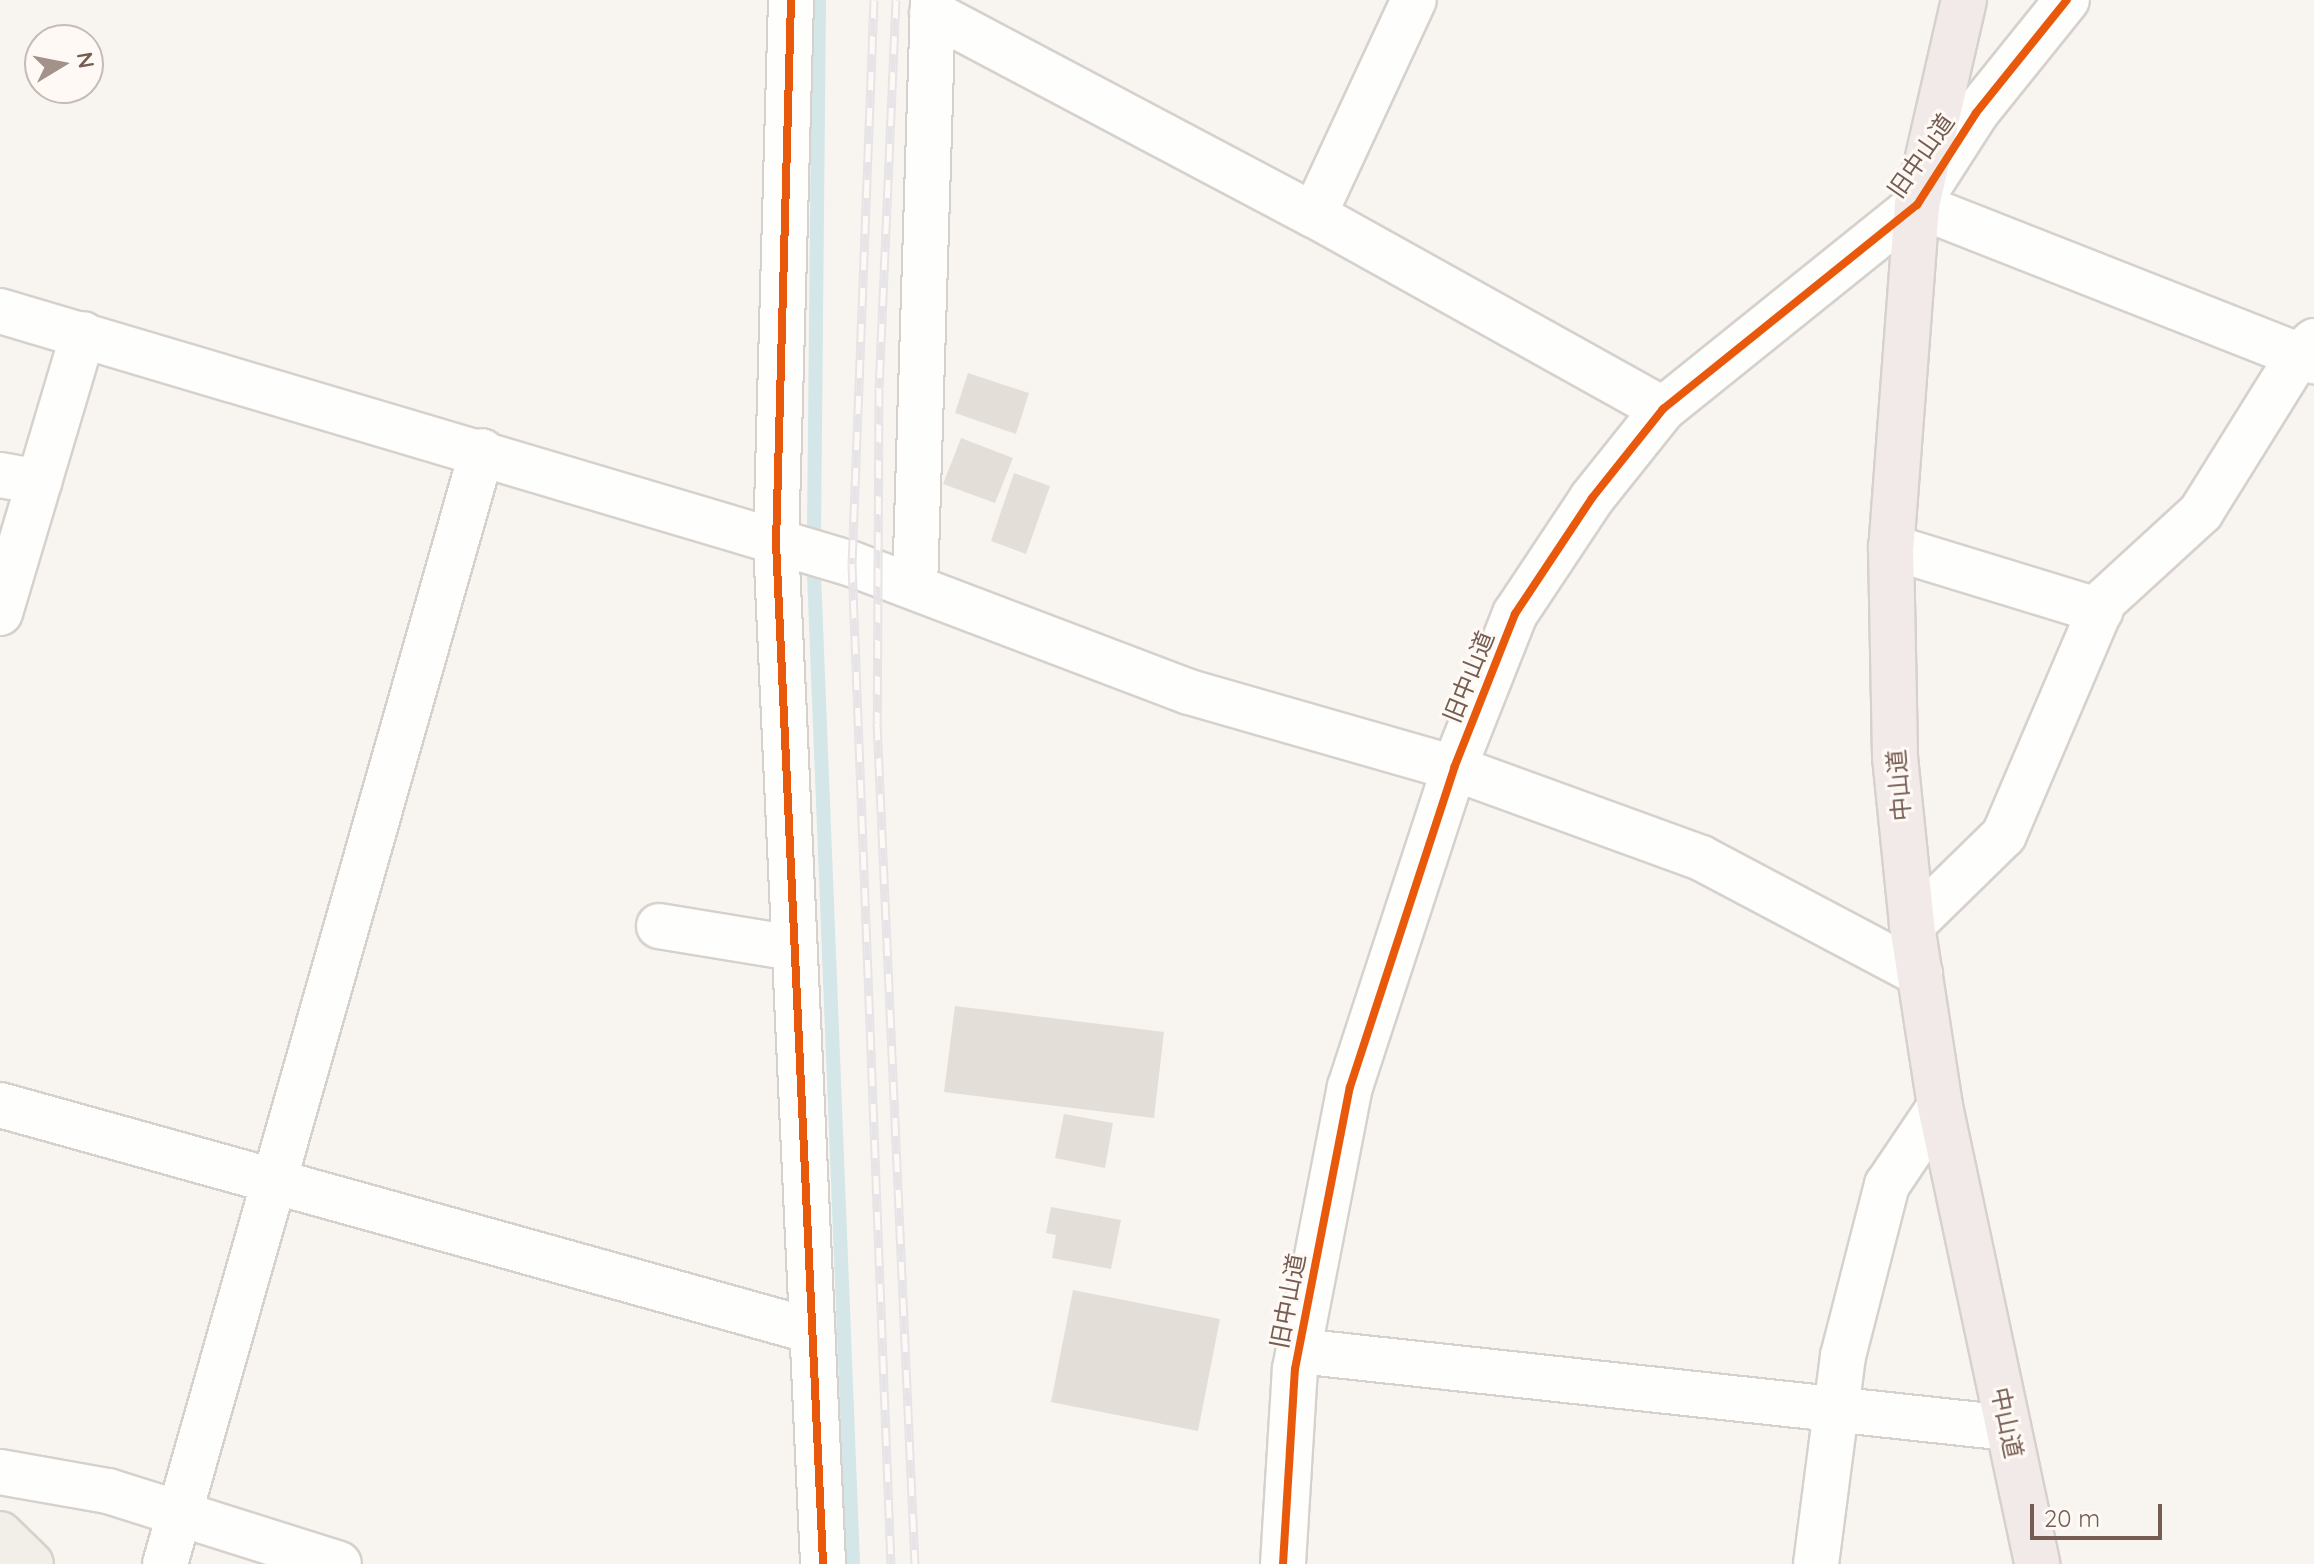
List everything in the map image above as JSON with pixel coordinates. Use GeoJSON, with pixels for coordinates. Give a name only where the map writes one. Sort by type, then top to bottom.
{"type":"FeatureCollection","features":[{"type":"Feature","properties":{"kind":"highway","name":"中山道"},"geometry":{"type":"LineString","coordinates":[[1964,0],[1917,205],[1891,547],[1895,757],[1912,925],[1940,1106],[2037,1564]]}},
{"type":"Feature","properties":{"kind":"main road"},"geometry":{"type":"LineString","coordinates":[[0,1534],[31,1564]]}},
{"type":"Feature","properties":{"kind":"street"},"geometry":{"type":"LineString","coordinates":[[791,0],[776,543],[823,1564]]}},
{"type":"Feature","properties":{"kind":"street"},"geometry":{"type":"LineString","coordinates":[[1314,215],[1414,0]]}},
{"type":"Feature","properties":{"kind":"street","name":"旧中山道"},"geometry":{"type":"LineString","coordinates":[[1283,1564],[1299,1351],[1350,1087],[1454,768],[1515,614],[1592,498],[1663,409],[1917,205],[1976,113],[2067,0]]}},
{"type":"Feature","properties":{"kind":"street"},"geometry":{"type":"LineString","coordinates":[[915,587],[932,7],[1663,409]]}},
{"type":"Feature","properties":{"kind":"street"},"geometry":{"type":"LineString","coordinates":[[1912,925],[2004,835],[2104,601],[2201,512],[2309,353],[1917,205]]}},
{"type":"Feature","properties":{"kind":"street"},"geometry":{"type":"LineString","coordinates":[[0,311],[482,451],[776,543],[915,587],[1189,692],[1454,768],[1701,858],[1920,974]]}},
{"type":"Feature","properties":{"kind":"street"},"geometry":{"type":"LineString","coordinates":[[0,613],[19,479],[83,334]]}},
{"type":"Feature","properties":{"kind":"street"},"geometry":{"type":"LineString","coordinates":[[165,1564],[482,451]]}},
{"type":"Feature","properties":{"kind":"street"},"geometry":{"type":"LineString","coordinates":[[1891,547],[2100,611]]}},
{"type":"Feature","properties":{"kind":"street"},"geometry":{"type":"LineString","coordinates":[[659,926],[794,948]]}},
{"type":"Feature","properties":{"kind":"street"},"geometry":{"type":"LineString","coordinates":[[0,1105],[812,1331]]}},
{"type":"Feature","properties":{"kind":"street"},"geometry":{"type":"LineString","coordinates":[[1816,1564],[1843,1356],[1887,1185],[1940,1106]]}},
{"type":"Feature","properties":{"kind":"street"},"geometry":{"type":"LineString","coordinates":[[1299,1351],[2008,1428]]}},
{"type":"Feature","properties":{"kind":"street"},"geometry":{"type":"LineString","coordinates":[[0,1472],[108,1491],[339,1564]]}},
{"type":"Feature","properties":{"kind":"building"},"geometry":{"type":"Polygon","coordinates":[[[968,373],[1029,393],[1016,434],[955,413],[968,373]]]}},
{"type":"Feature","properties":{"kind":"building"},"geometry":{"type":"Polygon","coordinates":[[[961,438],[1013,458],[995,503],[943,484],[961,438]]]}},
{"type":"Feature","properties":{"kind":"building"},"geometry":{"type":"Polygon","coordinates":[[[1014,473],[1050,486],[1026,554],[991,541],[1014,473]]]}},
{"type":"Feature","properties":{"kind":"building"},"geometry":{"type":"Polygon","coordinates":[[[955,1006],[1164,1032],[1154,1118],[944,1092],[955,1006]]]}},
{"type":"Feature","properties":{"kind":"building"},"geometry":{"type":"Polygon","coordinates":[[[1064,1114],[1113,1123],[1105,1168],[1055,1158],[1064,1114]]]}},
{"type":"Feature","properties":{"kind":"building"},"geometry":{"type":"Polygon","coordinates":[[[1051,1207],[1121,1220],[1111,1269],[1052,1258],[1056,1235],[1046,1233],[1051,1207]]]}},
{"type":"Feature","properties":{"kind":"building"},"geometry":{"type":"Polygon","coordinates":[[[1073,1290],[1220,1319],[1198,1431],[1051,1402],[1073,1290]]]}},
{"type":"Feature","properties":{"kind":"waterway"},"geometry":{"type":"LineString","coordinates":[[814,534],[819,0]]}},
{"type":"Feature","properties":{"kind":"waterway"},"geometry":{"type":"LineString","coordinates":[[814,574],[853,1564]]}},
{"type":"Feature","properties":{"kind":"railway"},"geometry":{"type":"LineString","coordinates":[[874,0],[852,564],[891,1564]]}},
{"type":"Feature","properties":{"kind":"railway"},"geometry":{"type":"LineString","coordinates":[[896,0],[879,388],[877,722],[915,1564]]}},
{"type":"Feature","properties":{"kind":"cycle path"},"geometry":{"type":"LineString","coordinates":[[791,0],[776,543],[823,1564]]}},
{"type":"Feature","properties":{"kind":"cycle path"},"geometry":{"type":"LineString","coordinates":[[1283,1564],[1295,1369],[1350,1087],[1454,768],[1515,614],[1592,498],[1663,409],[1917,205],[1976,113],[2067,0]]}}]}
